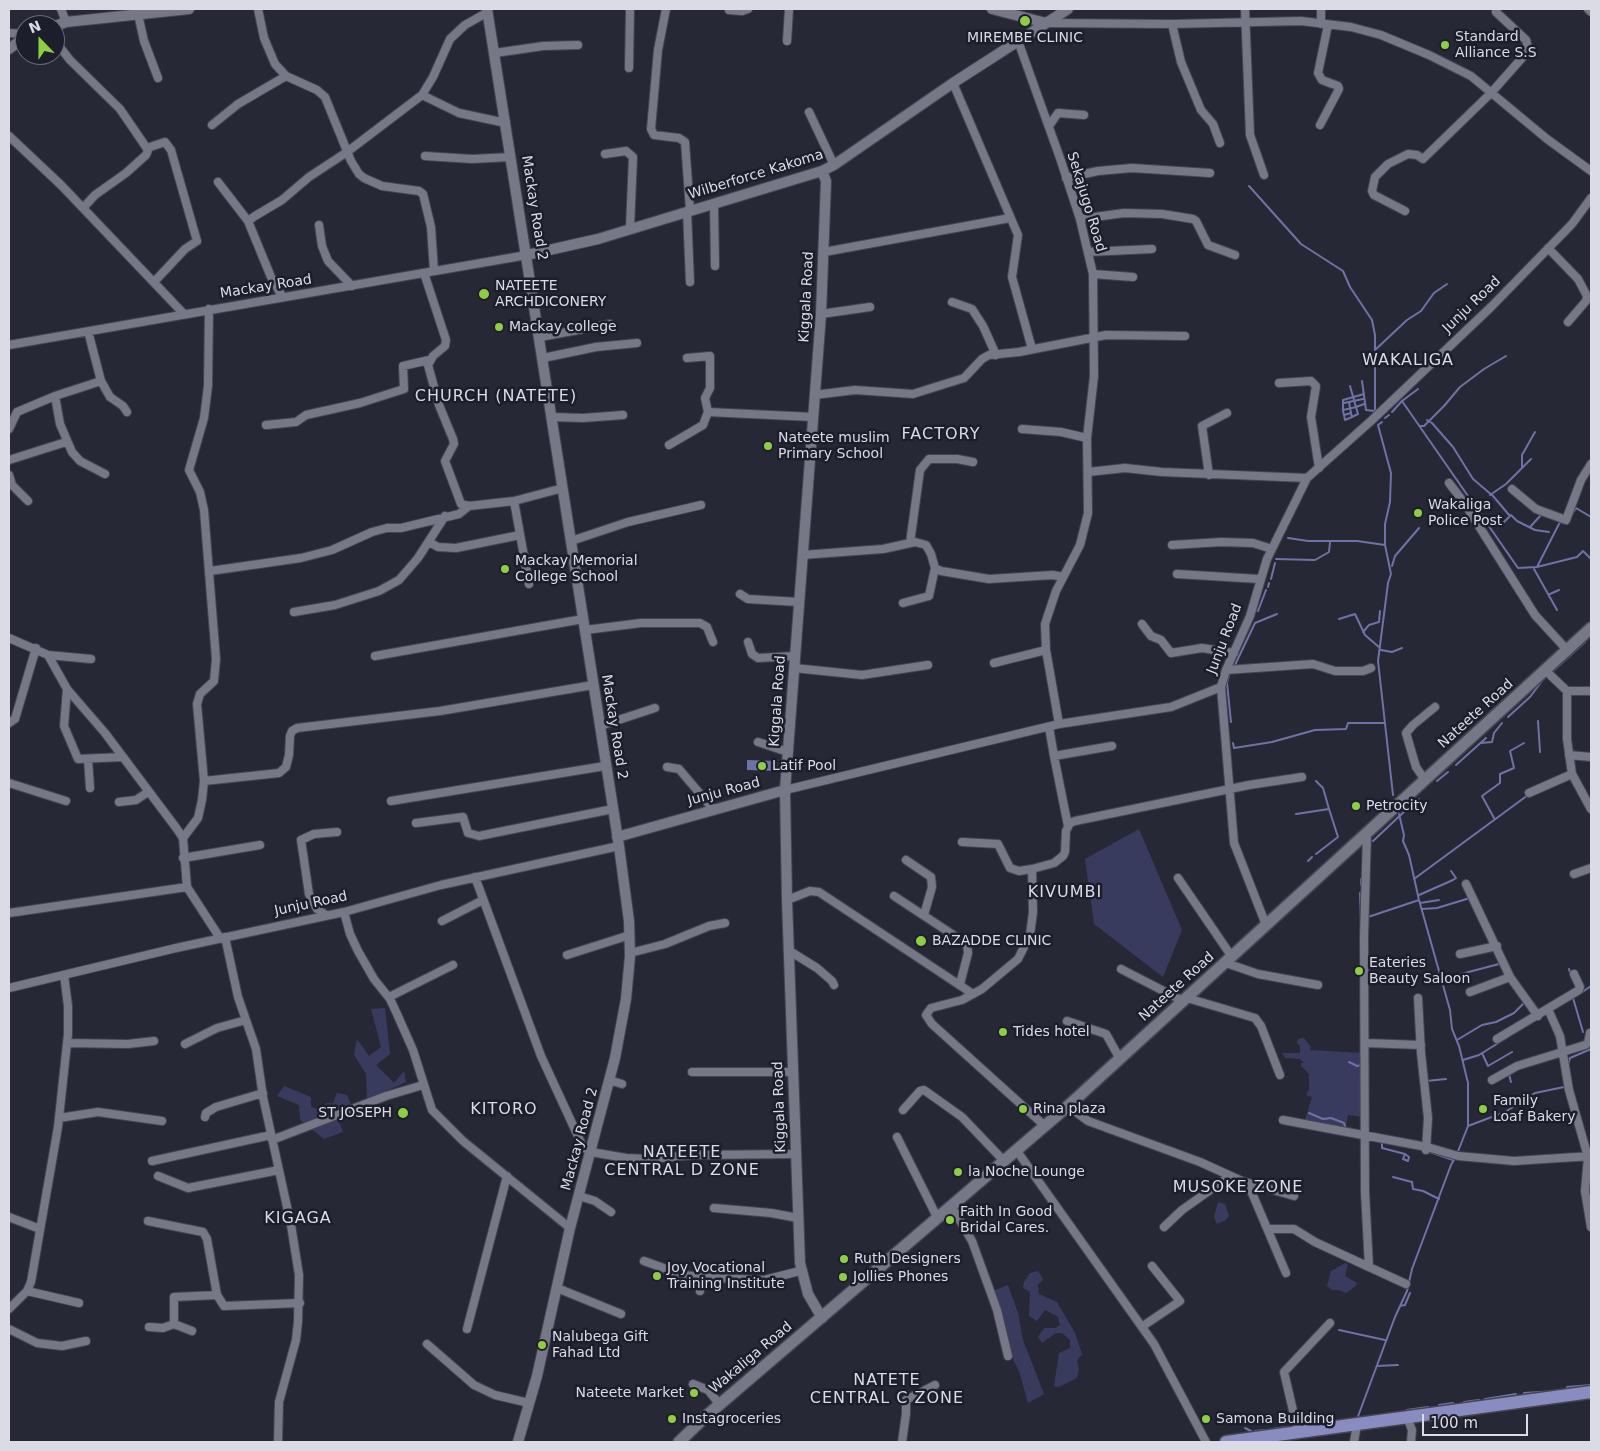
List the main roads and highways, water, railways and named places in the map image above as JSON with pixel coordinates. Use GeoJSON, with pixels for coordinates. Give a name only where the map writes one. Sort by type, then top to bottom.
{"type":"FeatureCollection","features":[{"type":"Feature","properties":{"kind":"main road","name":"Nateete Road"},"geometry":{"type":"LineString","coordinates":[[822,1318],[952,1208],[1068,1106],[1591,628]]}},
{"type":"Feature","properties":{"kind":"main road","name":"Wakaliga Road"},"geometry":{"type":"LineString","coordinates":[[679,1442],[720,1404],[822,1318]]}},
{"type":"Feature","properties":{"kind":"main road"},"geometry":{"type":"LineString","coordinates":[[1226,1442],[1591,1392]]}},
{"type":"Feature","properties":{"kind":"waterway"},"geometry":{"type":"LineString","coordinates":[[1249,186],[1301,244],[1343,271],[1350,287],[1372,320],[1375,335],[1375,413]]}},
{"type":"Feature","properties":{"kind":"waterway"},"geometry":{"type":"LineString","coordinates":[[1375,350],[1407,320],[1421,311],[1434,293],[1447,284]]}},
{"type":"Feature","properties":{"kind":"waterway"},"geometry":{"type":"LineString","coordinates":[[1420,426],[1424,426],[1460,387],[1484,369],[1506,356]]}},
{"type":"Feature","properties":{"kind":"waterway"},"geometry":{"type":"LineString","coordinates":[[1362,381],[1366,410],[1374,411]]}},
{"type":"Feature","properties":{"kind":"waterway"},"geometry":{"type":"LineString","coordinates":[[1350,386],[1356,407],[1364,404]]}},
{"type":"Feature","properties":{"kind":"waterway"},"geometry":{"type":"LineString","coordinates":[[1402,401],[1418,389]]}},
{"type":"Feature","properties":{"kind":"waterway"},"geometry":{"type":"LineString","coordinates":[[1352,417],[1358,414],[1356,407],[1343,410],[1343,400],[1364,394]]}},
{"type":"Feature","properties":{"kind":"waterway"},"geometry":{"type":"LineString","coordinates":[[1344,403],[1363,399]]}},
{"type":"Feature","properties":{"kind":"waterway"},"geometry":{"type":"LineString","coordinates":[[1392,412],[1402,401],[1518,568],[1537,567],[1577,557],[1583,551],[1591,559]]}},
{"type":"Feature","properties":{"kind":"waterway"},"geometry":{"type":"LineString","coordinates":[[1343,411],[1344,415],[1351,413],[1349,402]]}},
{"type":"Feature","properties":{"kind":"waterway"},"geometry":{"type":"LineString","coordinates":[[1344,415],[1345,420],[1352,417],[1351,413]]}},
{"type":"Feature","properties":{"kind":"waterway"},"geometry":{"type":"LineString","coordinates":[[1385,418],[1389,415]]}},
{"type":"Feature","properties":{"kind":"waterway"},"geometry":{"type":"LineString","coordinates":[[1427,420],[1432,423],[1453,447],[1473,479],[1493,496],[1510,516]]}},
{"type":"Feature","properties":{"kind":"waterway"},"geometry":{"type":"LineString","coordinates":[[1382,422],[1378,425],[1391,473],[1390,502],[1385,524],[1385,545],[1391,574],[1388,583],[1378,661],[1393,795]]}},
{"type":"Feature","properties":{"kind":"waterway"},"geometry":{"type":"LineString","coordinates":[[1522,468],[1522,455],[1535,432]]}},
{"type":"Feature","properties":{"kind":"waterway"},"geometry":{"type":"LineString","coordinates":[[1490,495],[1506,484],[1531,459]]}},
{"type":"Feature","properties":{"kind":"waterway"},"geometry":{"type":"LineString","coordinates":[[1571,516],[1576,508],[1591,517]]}},
{"type":"Feature","properties":{"kind":"waterway"},"geometry":{"type":"LineString","coordinates":[[1530,527],[1542,514]]}},
{"type":"Feature","properties":{"kind":"waterway"},"geometry":{"type":"LineString","coordinates":[[1501,525],[1511,515],[1517,521],[1535,530],[1549,532]]}},
{"type":"Feature","properties":{"kind":"waterway"},"geometry":{"type":"LineString","coordinates":[[1537,567],[1560,522],[1568,523]]}},
{"type":"Feature","properties":{"kind":"waterway"},"geometry":{"type":"LineString","coordinates":[[1392,566],[1395,556],[1419,528]]}},
{"type":"Feature","properties":{"kind":"waterway"},"geometry":{"type":"LineString","coordinates":[[1288,538],[1308,541],[1357,541],[1385,545]]}},
{"type":"Feature","properties":{"kind":"waterway"},"geometry":{"type":"LineString","coordinates":[[1276,559],[1315,560],[1329,552],[1330,542]]}},
{"type":"Feature","properties":{"kind":"waterway"},"geometry":{"type":"LineString","coordinates":[[1271,579],[1275,563]]}},
{"type":"Feature","properties":{"kind":"waterway"},"geometry":{"type":"LineString","coordinates":[[1534,569],[1557,610]]}},
{"type":"Feature","properties":{"kind":"waterway"},"geometry":{"type":"LineString","coordinates":[[1268,587],[1269,583]]}},
{"type":"Feature","properties":{"kind":"waterway"},"geometry":{"type":"LineString","coordinates":[[1258,611],[1266,590]]}},
{"type":"Feature","properties":{"kind":"waterway"},"geometry":{"type":"LineString","coordinates":[[1550,594],[1559,590]]}},
{"type":"Feature","properties":{"kind":"waterway"},"geometry":{"type":"LineString","coordinates":[[1363,632],[1369,625],[1379,622],[1380,611]]}},
{"type":"Feature","properties":{"kind":"waterway"},"geometry":{"type":"LineString","coordinates":[[1234,667],[1255,623],[1277,614]]}},
{"type":"Feature","properties":{"kind":"waterway"},"geometry":{"type":"LineString","coordinates":[[1339,619],[1355,614],[1365,635],[1380,648]]}},
{"type":"Feature","properties":{"kind":"waterway"},"geometry":{"type":"LineString","coordinates":[[1552,672],[1585,642]]}},
{"type":"Feature","properties":{"kind":"waterway"},"geometry":{"type":"LineString","coordinates":[[1381,650],[1392,652],[1402,648]]}},
{"type":"Feature","properties":{"kind":"waterway"},"geometry":{"type":"LineString","coordinates":[[1229,675],[1227,683],[1231,722]]}},
{"type":"Feature","properties":{"kind":"waterway"},"geometry":{"type":"LineString","coordinates":[[1508,717],[1530,697],[1542,681]]}},
{"type":"Feature","properties":{"kind":"waterway"},"geometry":{"type":"LineString","coordinates":[[1538,721],[1540,752]]}},
{"type":"Feature","properties":{"kind":"waterway"},"geometry":{"type":"LineString","coordinates":[[1233,743],[1234,748],[1272,742],[1315,730],[1346,729],[1348,723],[1384,723]]}},
{"type":"Feature","properties":{"kind":"waterway"},"geometry":{"type":"LineString","coordinates":[[1481,743],[1492,742],[1494,733],[1502,723]]}},
{"type":"Feature","properties":{"kind":"waterway"},"geometry":{"type":"LineString","coordinates":[[1456,765],[1486,738]]}},
{"type":"Feature","properties":{"kind":"waterway"},"geometry":{"type":"LineString","coordinates":[[1494,818],[1482,796],[1500,783],[1500,774],[1514,768],[1510,751],[1524,743]]}},
{"type":"Feature","properties":{"kind":"waterway"},"geometry":{"type":"LineString","coordinates":[[1437,781],[1448,772]]}},
{"type":"Feature","properties":{"kind":"waterway"},"geometry":{"type":"LineString","coordinates":[[1296,814],[1329,809],[1323,788],[1316,781]]}},
{"type":"Feature","properties":{"kind":"waterway"},"geometry":{"type":"LineString","coordinates":[[1414,879],[1528,795]]}},
{"type":"Feature","properties":{"kind":"waterway"},"geometry":{"type":"LineString","coordinates":[[1412,804],[1419,799]]}},
{"type":"Feature","properties":{"kind":"waterway"},"geometry":{"type":"LineString","coordinates":[[1316,854],[1338,837],[1329,809]]}},
{"type":"Feature","properties":{"kind":"waterway"},"geometry":{"type":"LineString","coordinates":[[1373,841],[1407,809]]}},
{"type":"Feature","properties":{"kind":"waterway"},"geometry":{"type":"LineString","coordinates":[[1399,814],[1404,835],[1403,841],[1409,855],[1419,900],[1450,1010],[1452,1029],[1459,1046],[1468,1083],[1468,1126],[1457,1154]]}},
{"type":"Feature","properties":{"kind":"waterway"},"geometry":{"type":"LineString","coordinates":[[1308,861],[1312,857]]}},
{"type":"Feature","properties":{"kind":"waterway"},"geometry":{"type":"LineString","coordinates":[[1419,895],[1456,878],[1451,871]]}},
{"type":"Feature","properties":{"kind":"waterway"},"geometry":{"type":"LineString","coordinates":[[1361,879],[1361,885]]}},
{"type":"Feature","properties":{"kind":"waterway"},"geometry":{"type":"LineString","coordinates":[[1360,893],[1361,922]]}},
{"type":"Feature","properties":{"kind":"waterway"},"geometry":{"type":"LineString","coordinates":[[1422,909],[1437,908],[1470,898]]}},
{"type":"Feature","properties":{"kind":"waterway"},"geometry":{"type":"LineString","coordinates":[[1368,917],[1419,900]]}},
{"type":"Feature","properties":{"kind":"waterway"},"geometry":{"type":"LineString","coordinates":[[1420,903],[1439,900]]}},
{"type":"Feature","properties":{"kind":"waterway"},"geometry":{"type":"LineString","coordinates":[[1442,979],[1499,964]]}},
{"type":"Feature","properties":{"kind":"waterway"},"geometry":{"type":"LineString","coordinates":[[1569,969],[1572,979]]}},
{"type":"Feature","properties":{"kind":"waterway"},"geometry":{"type":"LineString","coordinates":[[1512,986],[1518,994]]}},
{"type":"Feature","properties":{"kind":"waterway"},"geometry":{"type":"LineString","coordinates":[[1581,993],[1591,986]]}},
{"type":"Feature","properties":{"kind":"waterway"},"geometry":{"type":"LineString","coordinates":[[1573,998],[1583,1032]]}},
{"type":"Feature","properties":{"kind":"waterway"},"geometry":{"type":"LineString","coordinates":[[1457,1040],[1482,1025],[1496,1022],[1514,1013],[1525,1002]]}},
{"type":"Feature","properties":{"kind":"waterway"},"geometry":{"type":"LineString","coordinates":[[1463,1060],[1479,1055],[1524,1027]]}},
{"type":"Feature","properties":{"kind":"waterway"},"geometry":{"type":"LineString","coordinates":[[1568,1065],[1570,1058],[1591,1049]]}},
{"type":"Feature","properties":{"kind":"waterway"},"geometry":{"type":"LineString","coordinates":[[1482,1053],[1488,1066],[1512,1052]]}},
{"type":"Feature","properties":{"kind":"waterway"},"geometry":{"type":"LineString","coordinates":[[1349,1062],[1357,1066],[1362,1065]]}},
{"type":"Feature","properties":{"kind":"waterway"},"geometry":{"type":"LineString","coordinates":[[1509,1074],[1511,1082]]}},
{"type":"Feature","properties":{"kind":"waterway"},"geometry":{"type":"LineString","coordinates":[[1426,1081],[1446,1079]]}},
{"type":"Feature","properties":{"kind":"waterway"},"geometry":{"type":"LineString","coordinates":[[1468,1126],[1505,1112],[1535,1093],[1564,1087]]}},
{"type":"Feature","properties":{"kind":"waterway"},"geometry":{"type":"LineString","coordinates":[[1309,1113],[1323,1119],[1331,1118],[1344,1123],[1346,1130]]}},
{"type":"Feature","properties":{"kind":"waterway"},"geometry":{"type":"LineString","coordinates":[[1382,1142],[1382,1148],[1405,1154],[1409,1157],[1408,1161],[1403,1159],[1405,1154]]}},
{"type":"Feature","properties":{"kind":"waterway"},"geometry":{"type":"LineString","coordinates":[[1427,1151],[1453,1160]]}},
{"type":"Feature","properties":{"kind":"waterway"},"geometry":{"type":"LineString","coordinates":[[1357,1419],[1395,1317],[1407,1291],[1412,1269],[1455,1158]]}},
{"type":"Feature","properties":{"kind":"waterway"},"geometry":{"type":"LineString","coordinates":[[1528,1163],[1540,1163]]}},
{"type":"Feature","properties":{"kind":"waterway"},"geometry":{"type":"LineString","coordinates":[[1393,1177],[1412,1182],[1413,1189],[1423,1191],[1439,1199]]}},
{"type":"Feature","properties":{"kind":"waterway"},"geometry":{"type":"LineString","coordinates":[[1400,1306],[1405,1305],[1410,1293]]}},
{"type":"Feature","properties":{"kind":"waterway"},"geometry":{"type":"LineString","coordinates":[[1339,1330],[1385,1340]]}},
{"type":"Feature","properties":{"kind":"waterway"},"geometry":{"type":"LineString","coordinates":[[1377,1366],[1398,1365]]}},
{"type":"Feature","properties":{"kind":"waterway"},"geometry":{"type":"LineString","coordinates":[[1567,1387],[1591,1385]]}},
{"type":"Feature","properties":{"kind":"waterway"},"geometry":{"type":"LineString","coordinates":[[1524,1393],[1556,1391]]}},
{"type":"Feature","properties":{"kind":"waterway"},"geometry":{"type":"LineString","coordinates":[[1485,1399],[1516,1394]]}},
{"type":"Feature","properties":{"kind":"waterway"},"geometry":{"type":"LineString","coordinates":[[1464,1402],[1479,1400]]}},
{"type":"Feature","properties":{"kind":"waterway"},"geometry":{"type":"LineString","coordinates":[[1439,1405],[1453,1403]]}},
{"type":"Feature","properties":{"kind":"waterway"},"geometry":{"type":"LineString","coordinates":[[1407,1410],[1428,1407]]}},
{"type":"Feature","properties":{"kind":"waterway"},"geometry":{"type":"LineString","coordinates":[[1316,1423],[1333,1421]]}},
{"type":"Feature","properties":{"kind":"waterway"},"geometry":{"type":"LineString","coordinates":[[1305,1424],[1310,1424]]}},
{"type":"Feature","properties":{"kind":"waterway"},"geometry":{"type":"LineString","coordinates":[[1273,1429],[1286,1427]]}},
{"type":"Feature","properties":{"kind":"waterway"},"geometry":{"type":"LineString","coordinates":[[1245,1428],[1251,1431]]}},
{"type":"Feature","properties":{"kind":"waterway"},"geometry":{"type":"LineString","coordinates":[[1255,1431],[1265,1430]]}},
{"type":"Feature","properties":{"kind":"place","name":"MIREMBE CLINIC"},"geometry":{"type":"Point","coordinates":[1025,21]}},
{"type":"Feature","properties":{"kind":"place","name":"Standard Alliance S.S"},"geometry":{"type":"Point","coordinates":[1445,45]}},
{"type":"Feature","properties":{"kind":"place","name":"NATEETE ARCHDICONERY"},"geometry":{"type":"Point","coordinates":[484,294]}},
{"type":"Feature","properties":{"kind":"place","name":"Mackay college"},"geometry":{"type":"Point","coordinates":[499,327]}},
{"type":"Feature","properties":{"kind":"place","name":"Nateete muslim Primary School"},"geometry":{"type":"Point","coordinates":[768,446]}},
{"type":"Feature","properties":{"kind":"place","name":"Wakaliga Police Post"},"geometry":{"type":"Point","coordinates":[1418,513]}},
{"type":"Feature","properties":{"kind":"place","name":"Mackay Memorial College School"},"geometry":{"type":"Point","coordinates":[505,569]}},
{"type":"Feature","properties":{"kind":"place","name":"Latif Pool"},"geometry":{"type":"Point","coordinates":[762,766]}},
{"type":"Feature","properties":{"kind":"place","name":"Petrocity"},"geometry":{"type":"Point","coordinates":[1356,806]}},
{"type":"Feature","properties":{"kind":"place","name":"BAZADDE CLINIC"},"geometry":{"type":"Point","coordinates":[921,941]}},
{"type":"Feature","properties":{"kind":"place","name":"Eateries Beauty Saloon"},"geometry":{"type":"Point","coordinates":[1359,971]}},
{"type":"Feature","properties":{"kind":"place","name":"Tides hotel"},"geometry":{"type":"Point","coordinates":[1003,1032]}},
{"type":"Feature","properties":{"kind":"place","name":"Rina plaza"},"geometry":{"type":"Point","coordinates":[1023,1109]}},
{"type":"Feature","properties":{"kind":"place","name":"Family Loaf Bakery"},"geometry":{"type":"Point","coordinates":[1483,1109]}},
{"type":"Feature","properties":{"kind":"place","name":"ST JOSEPH"},"geometry":{"type":"Point","coordinates":[403,1113]}},
{"type":"Feature","properties":{"kind":"place","name":"la Noche Lounge"},"geometry":{"type":"Point","coordinates":[958,1172]}},
{"type":"Feature","properties":{"kind":"place","name":"Faith In Good Bridal Cares."},"geometry":{"type":"Point","coordinates":[950,1220]}},
{"type":"Feature","properties":{"kind":"place","name":"Ruth Designers"},"geometry":{"type":"Point","coordinates":[844,1259]}},
{"type":"Feature","properties":{"kind":"place","name":"Joy Vocational Training Institute"},"geometry":{"type":"Point","coordinates":[657,1276]}},
{"type":"Feature","properties":{"kind":"place","name":"Jollies Phones"},"geometry":{"type":"Point","coordinates":[843,1277]}},
{"type":"Feature","properties":{"kind":"place","name":"Nalubega Gift Fahad Ltd"},"geometry":{"type":"Point","coordinates":[542,1345]}},
{"type":"Feature","properties":{"kind":"place","name":"Nateete Market"},"geometry":{"type":"Point","coordinates":[694,1393]}},
{"type":"Feature","properties":{"kind":"place","name":"Instagroceries"},"geometry":{"type":"Point","coordinates":[672,1419]}},
{"type":"Feature","properties":{"kind":"place","name":"Samona Building"},"geometry":{"type":"Point","coordinates":[1206,1419]}},
{"type":"Feature","properties":{"kind":"district","name":"WAKALIGA"},"geometry":{"type":"Point","coordinates":[1408,361]}},
{"type":"Feature","properties":{"kind":"district","name":"CHURCH (NATETE)"},"geometry":{"type":"Point","coordinates":[496,397]}},
{"type":"Feature","properties":{"kind":"district","name":"FACTORY"},"geometry":{"type":"Point","coordinates":[941,435]}},
{"type":"Feature","properties":{"kind":"district","name":"KIVUMBI"},"geometry":{"type":"Point","coordinates":[1065,893]}},
{"type":"Feature","properties":{"kind":"district","name":"KITORO"},"geometry":{"type":"Point","coordinates":[504,1110]}},
{"type":"Feature","properties":{"kind":"district","name":"NATEETE CENTRAL D ZONE"},"geometry":{"type":"Point","coordinates":[682,1162]}},
{"type":"Feature","properties":{"kind":"district","name":"MUSOKE ZONE"},"geometry":{"type":"Point","coordinates":[1238,1188]}},
{"type":"Feature","properties":{"kind":"district","name":"KIGAGA"},"geometry":{"type":"Point","coordinates":[298,1219]}},
{"type":"Feature","properties":{"kind":"district","name":"NATETE CENTRAL C ZONE"},"geometry":{"type":"Point","coordinates":[887,1390]}}]}
